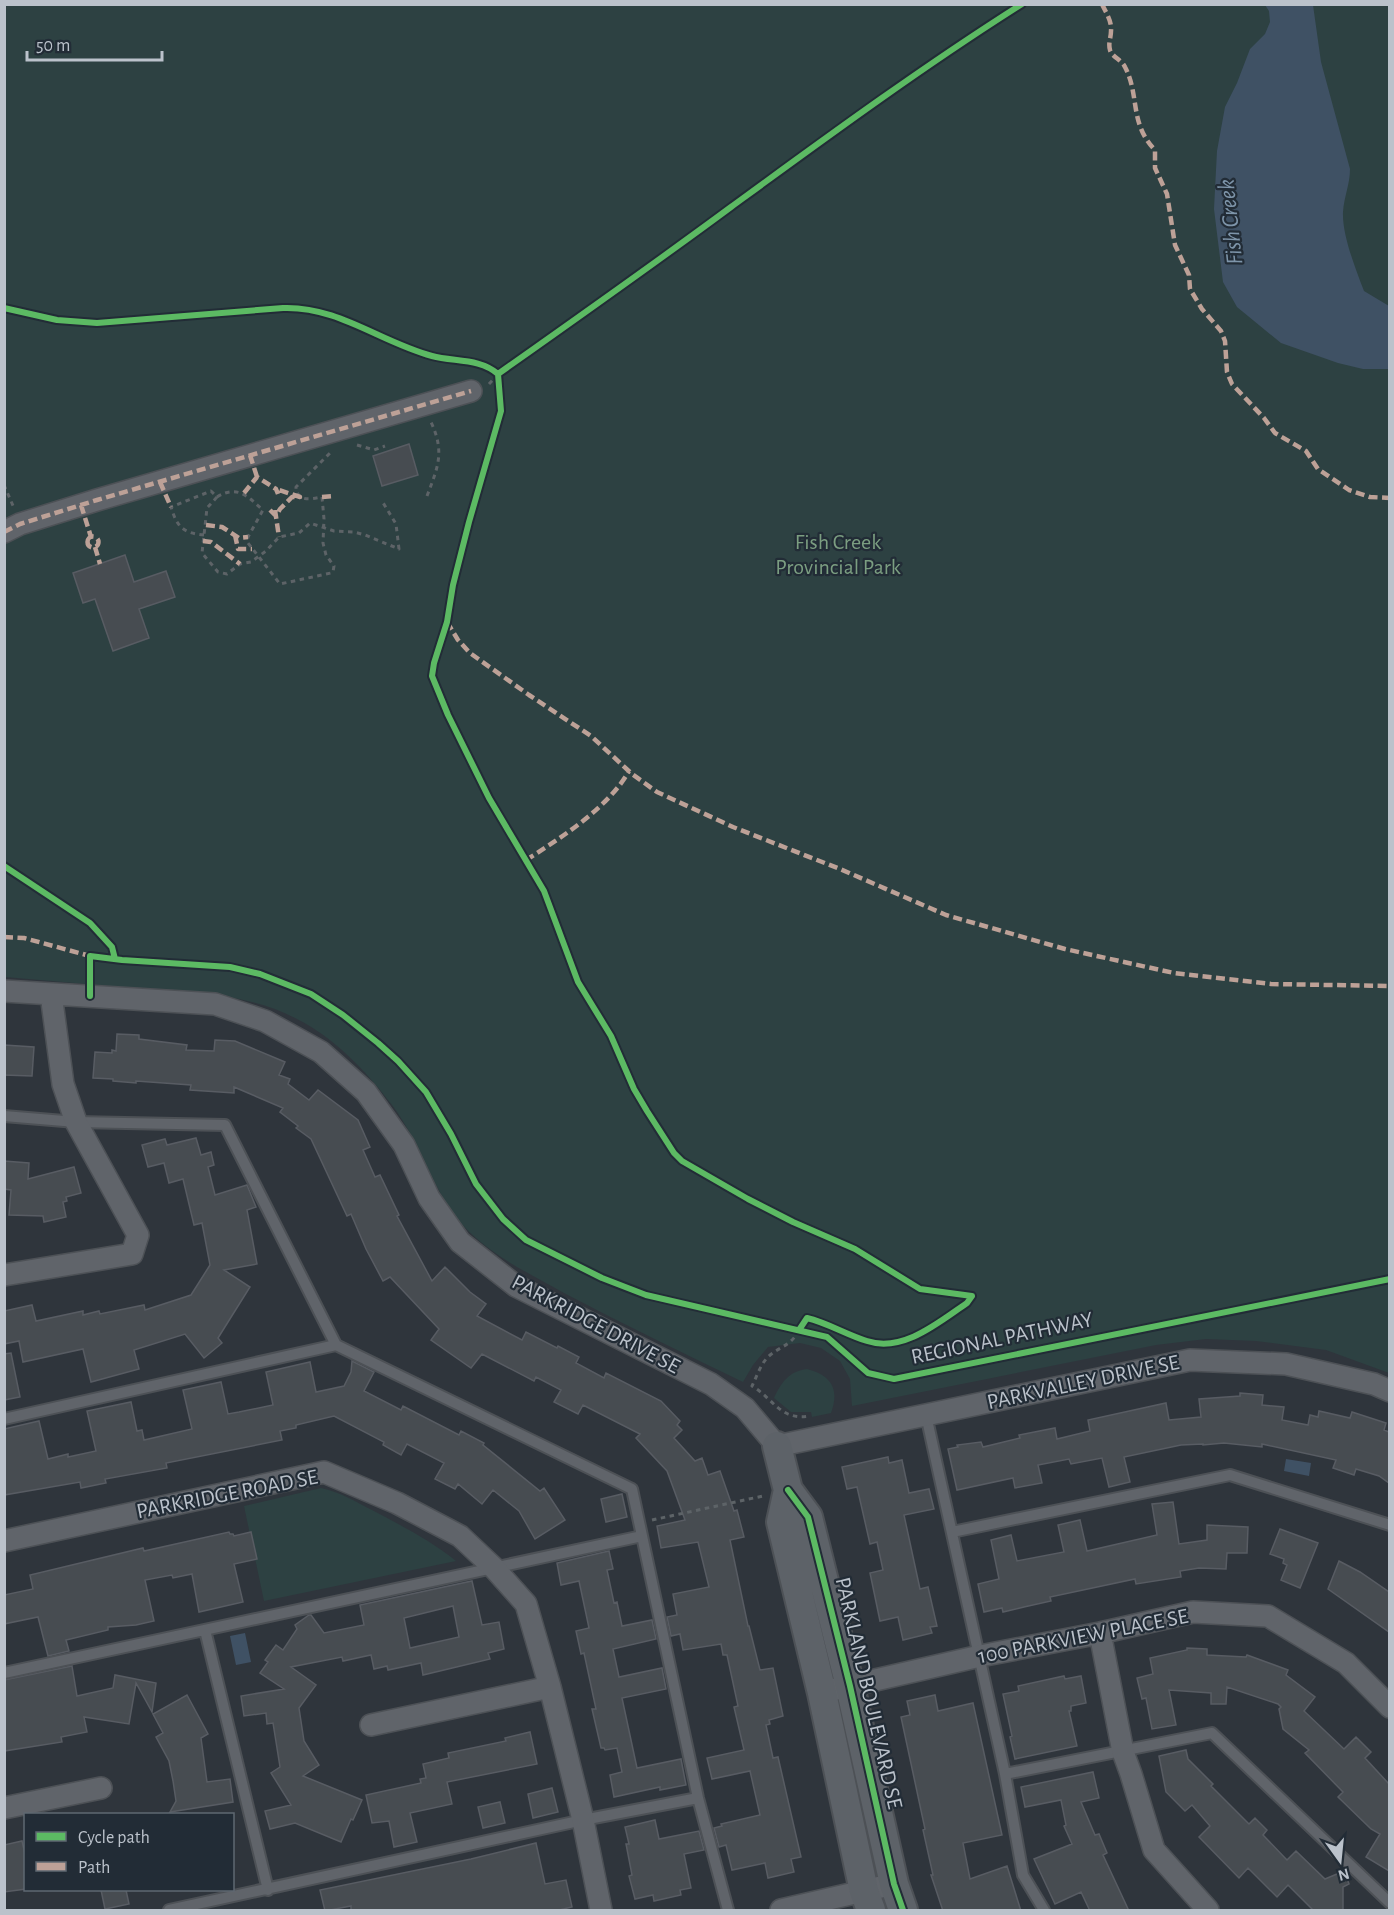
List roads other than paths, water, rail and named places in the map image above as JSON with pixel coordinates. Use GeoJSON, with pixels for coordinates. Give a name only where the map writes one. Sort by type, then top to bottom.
{"type":"FeatureCollection","features":[{"type":"Feature","properties":{"kind":"street"},"geometry":{"type":"LineString","coordinates":[[4,532],[20,524],[97,500],[339,433],[471,391]]}},
{"type":"Feature","properties":{"kind":"street","name":"PARKRIDGE DRIVE SE"},"geometry":{"type":"LineString","coordinates":[[4,991],[215,1004],[265,1021],[321,1052],[366,1092],[404,1145],[429,1198],[460,1242],[516,1286],[711,1384],[745,1408],[777,1446]]}},
{"type":"Feature","properties":{"kind":"street"},"geometry":{"type":"LineString","coordinates":[[5,1274],[132,1254],[138,1235],[76,1122],[63,1084],[51,994]]}},
{"type":"Feature","properties":{"kind":"street","name":"PARKVALLEY DRIVE SE"},"geometry":{"type":"LineString","coordinates":[[777,1446],[1190,1360],[1287,1364],[1374,1384],[1389,1392]]}},
{"type":"Feature","properties":{"kind":"street","name":"PARKLAND BOULEVARD SE"},"geometry":{"type":"LineString","coordinates":[[777,1446],[788,1490],[808,1517],[850,1686],[894,1884],[903,1911]]}},
{"type":"Feature","properties":{"kind":"street","name":"PARKRIDGE ROAD SE"},"geometry":{"type":"LineString","coordinates":[[4,1540],[324,1472],[397,1503],[460,1536],[494,1568],[526,1604],[550,1687],[583,1820],[601,1911]]}},
{"type":"Feature","properties":{"kind":"street","name":"PARKLAND BOULEVARD SE"},"geometry":{"type":"LineString","coordinates":[[788,1490],[781,1522],[822,1693],[867,1901]]}},
{"type":"Feature","properties":{"kind":"street","name":"100 PARKVIEW PLACE SE"},"geometry":{"type":"LineString","coordinates":[[822,1693],[980,1656],[1100,1634],[1193,1612],[1268,1616],[1346,1663],[1389,1707]]}},
{"type":"Feature","properties":{"kind":"street"},"geometry":{"type":"LineString","coordinates":[[1100,1634],[1123,1752],[1154,1850],[1208,1911]]}},
{"type":"Feature","properties":{"kind":"street"},"geometry":{"type":"LineString","coordinates":[[371,1725],[550,1687]]}},
{"type":"Feature","properties":{"kind":"street"},"geometry":{"type":"LineString","coordinates":[[4,1808],[101,1788]]}},
{"type":"Feature","properties":{"kind":"street"},"geometry":{"type":"LineString","coordinates":[[781,1911],[867,1901],[894,1884]]}},
{"type":"Feature","properties":{"kind":"lane"},"geometry":{"type":"LineString","coordinates":[[4,1116],[76,1122],[225,1125],[336,1345],[632,1489],[698,1798],[728,1911]]}},
{"type":"Feature","properties":{"kind":"lane"},"geometry":{"type":"LineString","coordinates":[[4,1419],[336,1345]]}},
{"type":"Feature","properties":{"kind":"lane"},"geometry":{"type":"LineString","coordinates":[[926,1415],[1005,1774],[1023,1875],[1044,1911]]}},
{"type":"Feature","properties":{"kind":"lane"},"geometry":{"type":"LineString","coordinates":[[952,1532],[1230,1475],[1389,1525]]}},
{"type":"Feature","properties":{"kind":"lane"},"geometry":{"type":"LineString","coordinates":[[4,1673],[642,1536]]}},
{"type":"Feature","properties":{"kind":"lane"},"geometry":{"type":"LineString","coordinates":[[205,1630],[268,1890]]}},
{"type":"Feature","properties":{"kind":"lane"},"geometry":{"type":"LineString","coordinates":[[1005,1774],[1212,1733],[1389,1903]]}},
{"type":"Feature","properties":{"kind":"lane"},"geometry":{"type":"LineString","coordinates":[[169,1911],[583,1820],[698,1798]]}},
{"type":"Feature","properties":{"kind":"water","name":"Fish Creek"},"geometry":{"type":"Polygon","coordinates":[[[1265,5],[1313,5],[1321,62],[1350,169],[1343,212],[1345,231],[1364,291],[1389,306],[1389,369],[1363,369],[1338,363],[1281,343],[1237,307],[1223,282],[1214,209],[1217,151],[1225,107],[1250,49],[1265,34],[1270,22],[1269,11],[1265,5]]]}},
{"type":"Feature","properties":{"kind":"water"},"geometry":{"type":"Polygon","coordinates":[[[1286,1459],[1311,1463],[1309,1476],[1284,1471],[1286,1459]]]}},
{"type":"Feature","properties":{"kind":"water"},"geometry":{"type":"Polygon","coordinates":[[[245,1633],[251,1662],[236,1665],[230,1636],[245,1633]]]}},
{"type":"Feature","properties":{"kind":"park label","name":"Fish Creek Provincial Park"},"geometry":{"type":"Point","coordinates":[838,554]}}]}
